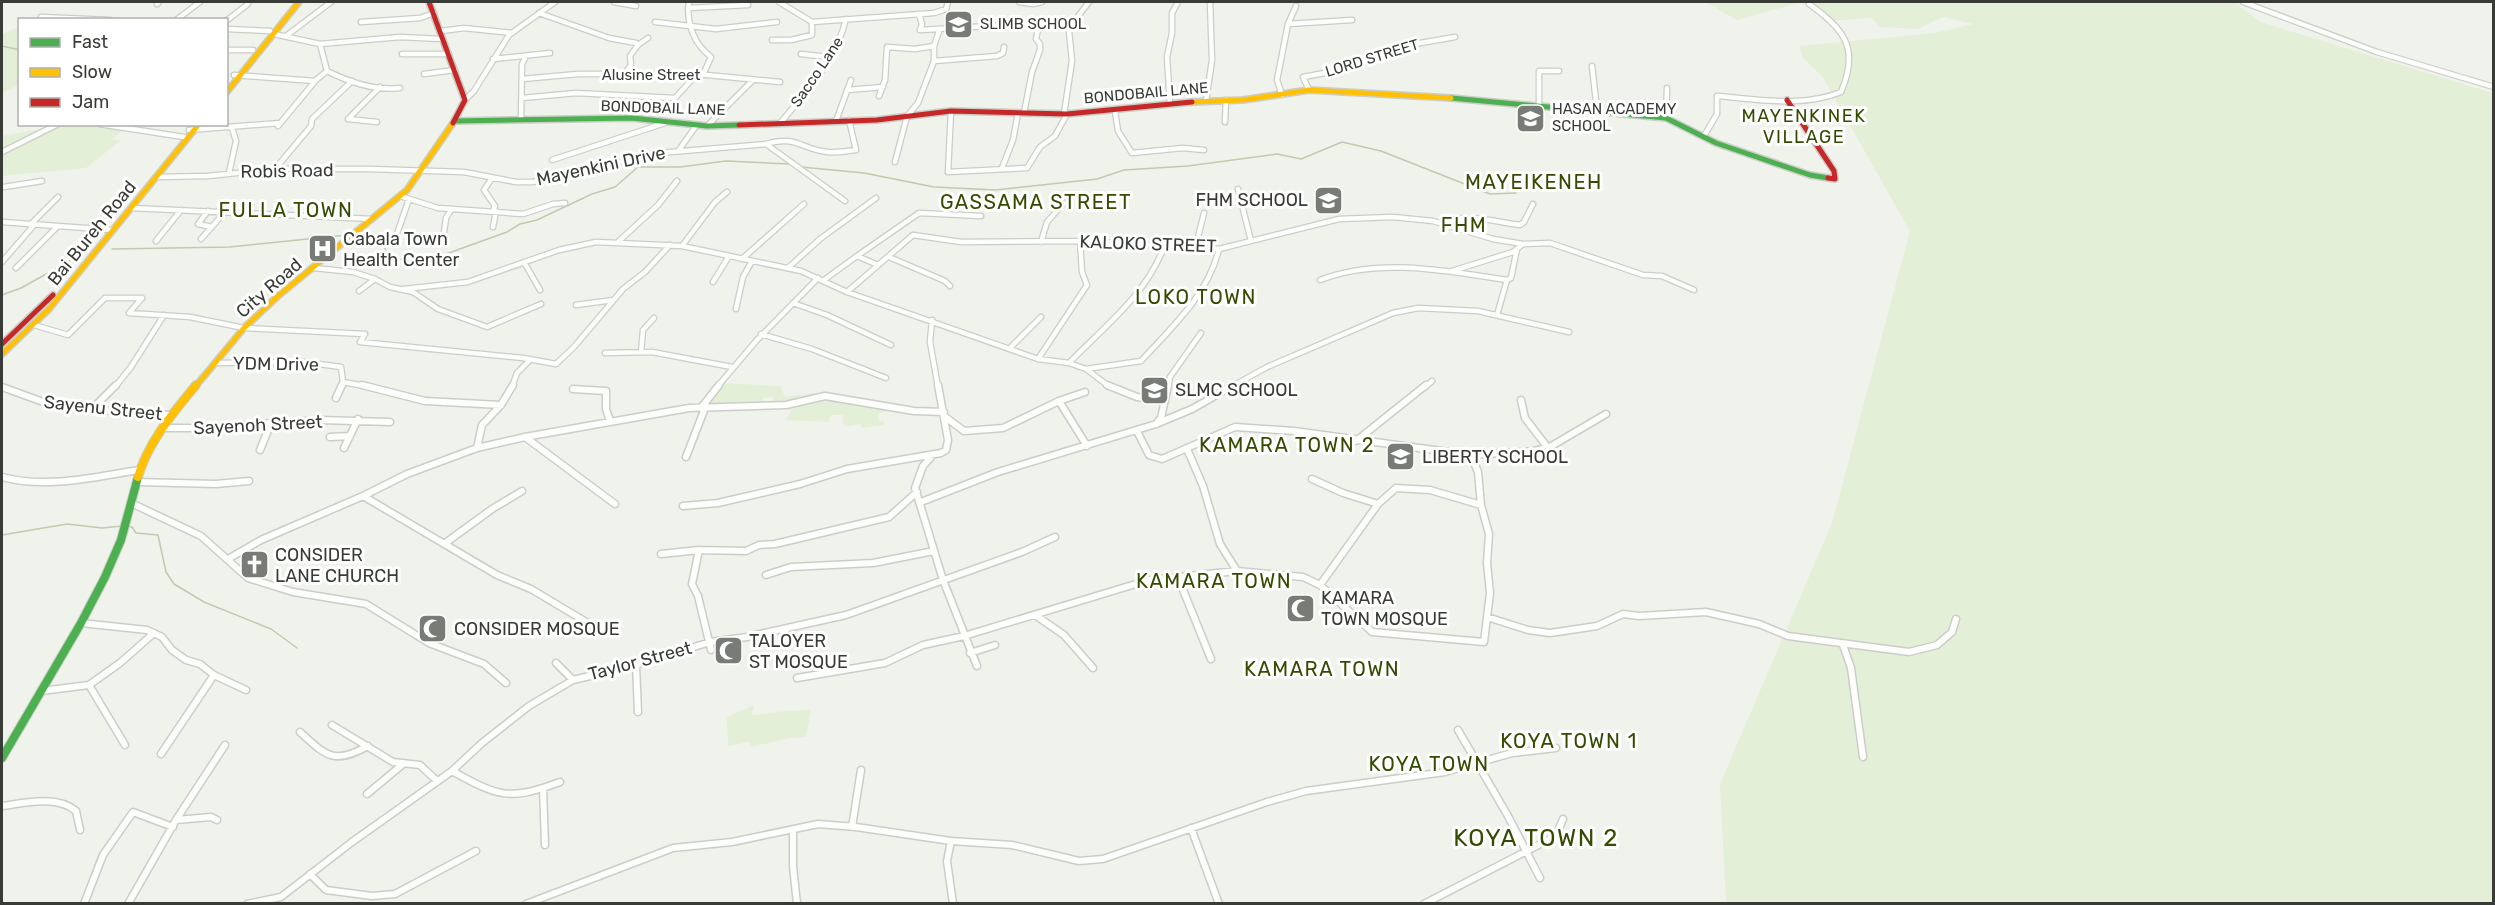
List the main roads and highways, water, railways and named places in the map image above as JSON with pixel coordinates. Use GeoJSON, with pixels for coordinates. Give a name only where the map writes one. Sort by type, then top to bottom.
{"type":"FeatureCollection","features":[{"type":"Feature","properties":{"kind":"main road"},"geometry":{"type":"LineString","coordinates":[[228,90],[253,50],[272,32],[294,2]]}},
{"type":"Feature","properties":{"kind":"main road"},"geometry":{"type":"LineString","coordinates":[[228,82],[237,75],[299,2]]}},
{"type":"Feature","properties":{"kind":"main road","name":"City Road"},"geometry":{"type":"LineString","coordinates":[[2,758],[105,577],[124,530],[140,470],[171,416],[244,328],[278,296],[400,196],[422,171],[454,121],[465,100],[442,32],[429,2]]}},
{"type":"Feature","properties":{"kind":"main road","name":"BONDOBAIL LANE"},"geometry":{"type":"LineString","coordinates":[[454,121],[632,118],[707,126],[836,121],[951,111],[1065,114],[1282,95],[1308,90],[1428,95],[1666,118],[1716,143],[1828,179],[1835,179],[1834,171],[1787,100]]}},
{"type":"Feature","properties":{"kind":"main road","name":"Bai Bureh Road"},"geometry":{"type":"LineString","coordinates":[[2,344],[40,310],[131,208],[183,137],[194,128]]}},
{"type":"Feature","properties":{"kind":"main road","name":"Bai Bureh Road"},"geometry":{"type":"LineString","coordinates":[[2,354],[34,325],[194,128]]}},
{"type":"Feature","properties":{"kind":"waterway"},"geometry":{"type":"LineString","coordinates":[[2,46],[18,50]]}},
{"type":"Feature","properties":{"kind":"waterway"},"geometry":{"type":"LineString","coordinates":[[801,167],[864,173],[934,187],[996,190],[1097,179],[1124,170],[1188,166],[1277,154],[1301,159],[1342,142],[1381,151],[1490,194],[1516,193]]}},
{"type":"Feature","properties":{"kind":"waterway"},"geometry":{"type":"LineString","coordinates":[[358,234],[379,235],[387,253],[394,258],[413,262],[446,254],[507,232],[520,224],[537,220],[592,194],[615,187],[638,167],[680,167],[726,161],[790,164]]}},
{"type":"Feature","properties":{"kind":"waterway"},"geometry":{"type":"LineString","coordinates":[[112,249],[230,247],[347,235]]}},
{"type":"Feature","properties":{"kind":"waterway"},"geometry":{"type":"LineString","coordinates":[[2,295],[21,288],[84,253]]}},
{"type":"Feature","properties":{"kind":"waterway"},"geometry":{"type":"LineString","coordinates":[[2,535],[67,524],[102,528],[122,526]]}},
{"type":"Feature","properties":{"kind":"waterway"},"geometry":{"type":"LineString","coordinates":[[127,526],[132,527],[136,533],[158,535],[166,572],[174,584],[204,602],[271,629],[297,648]]}},
{"type":"Feature","properties":{"kind":"place","name":"SLIMB SCHOOL"},"geometry":{"type":"Point","coordinates":[959,24]}},
{"type":"Feature","properties":{"kind":"place","name":"HASAN ACADEMY SCHOOL"},"geometry":{"type":"Point","coordinates":[1531,118]}},
{"type":"Feature","properties":{"kind":"place","name":"FHM SCHOOL"},"geometry":{"type":"Point","coordinates":[1329,200]}},
{"type":"Feature","properties":{"kind":"place","name":"Cabala Town Health Center"},"geometry":{"type":"Point","coordinates":[322,249]}},
{"type":"Feature","properties":{"kind":"place","name":"SLMC SCHOOL"},"geometry":{"type":"Point","coordinates":[1154,390]}},
{"type":"Feature","properties":{"kind":"place","name":"LIBERTY SCHOOL"},"geometry":{"type":"Point","coordinates":[1401,457]}},
{"type":"Feature","properties":{"kind":"place","name":"CONSIDER LANE CHURCH"},"geometry":{"type":"Point","coordinates":[254,565]}},
{"type":"Feature","properties":{"kind":"place","name":"KAMARA TOWN MOSQUE"},"geometry":{"type":"Point","coordinates":[1300,608]}},
{"type":"Feature","properties":{"kind":"place","name":"CONSIDER MOSQUE"},"geometry":{"type":"Point","coordinates":[433,629]}},
{"type":"Feature","properties":{"kind":"place","name":"TALOYER ST MOSQUE"},"geometry":{"type":"Point","coordinates":[728,651]}},
{"type":"Feature","properties":{"kind":"district","name":"MAYENKINEK VILLAGE"},"geometry":{"type":"Point","coordinates":[1804,126]}},
{"type":"Feature","properties":{"kind":"district","name":"MAYEIKENEH"},"geometry":{"type":"Point","coordinates":[1534,182]}},
{"type":"Feature","properties":{"kind":"district","name":"GASSAMA STREET"},"geometry":{"type":"Point","coordinates":[1036,202]}},
{"type":"Feature","properties":{"kind":"district","name":"FULLA TOWN"},"geometry":{"type":"Point","coordinates":[286,210]}},
{"type":"Feature","properties":{"kind":"district","name":"FHM"},"geometry":{"type":"Point","coordinates":[1464,225]}},
{"type":"Feature","properties":{"kind":"district","name":"LOKO TOWN"},"geometry":{"type":"Point","coordinates":[1196,297]}},
{"type":"Feature","properties":{"kind":"district","name":"KAMARA TOWN 2"},"geometry":{"type":"Point","coordinates":[1287,445]}},
{"type":"Feature","properties":{"kind":"district","name":"KAMARA TOWN"},"geometry":{"type":"Point","coordinates":[1214,581]}},
{"type":"Feature","properties":{"kind":"district","name":"KAMARA TOWN"},"geometry":{"type":"Point","coordinates":[1322,669]}},
{"type":"Feature","properties":{"kind":"district","name":"KOYA TOWN 1"},"geometry":{"type":"Point","coordinates":[1569,741]}},
{"type":"Feature","properties":{"kind":"district","name":"KOYA TOWN"},"geometry":{"type":"Point","coordinates":[1429,764]}},
{"type":"Feature","properties":{"kind":"district","name":"KOYA TOWN 2"},"geometry":{"type":"Point","coordinates":[1536,838]}}]}
